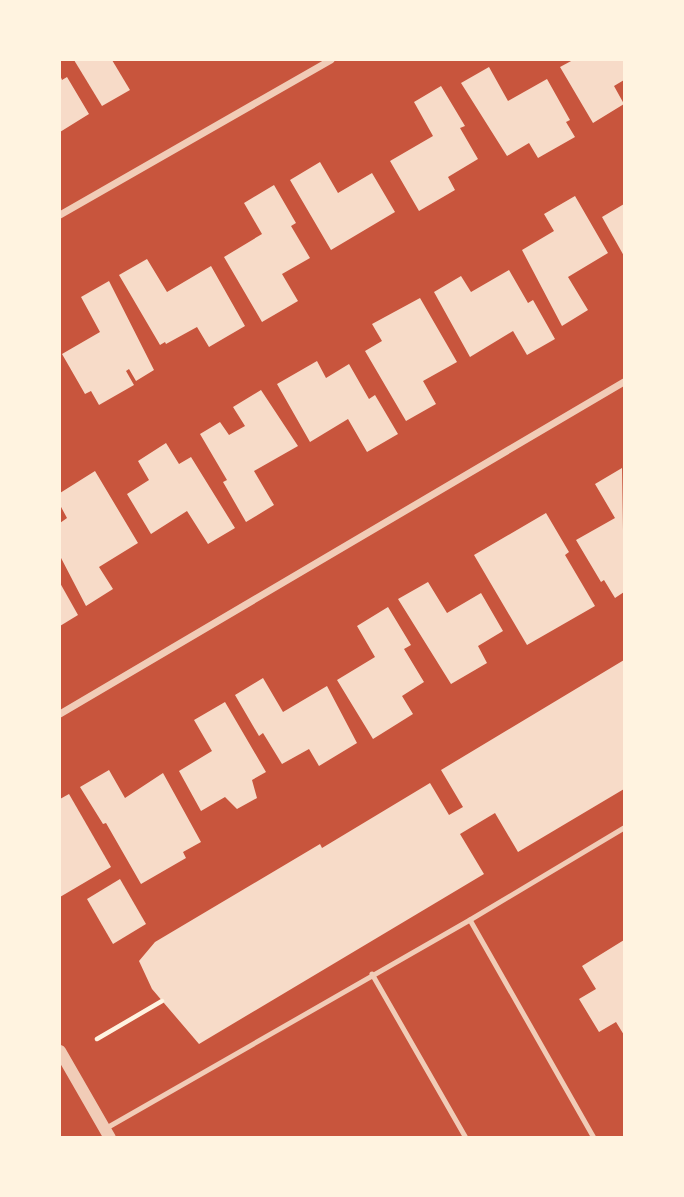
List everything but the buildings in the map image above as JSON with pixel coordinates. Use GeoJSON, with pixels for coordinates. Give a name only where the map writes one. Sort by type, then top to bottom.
{"type":"FeatureCollection","features":[{"type":"Feature","properties":{"kind":"street"},"geometry":{"type":"LineString","coordinates":[[60,215],[331,60]]}},
{"type":"Feature","properties":{"kind":"street"},"geometry":{"type":"LineString","coordinates":[[60,714],[625,382]]}},
{"type":"Feature","properties":{"kind":"street"},"geometry":{"type":"LineString","coordinates":[[60,1052],[107,1133]]}},
{"type":"Feature","properties":{"kind":"lane"},"geometry":{"type":"LineString","coordinates":[[107,1133],[372,974],[470,920],[625,828]]}},
{"type":"Feature","properties":{"kind":"lane"},"geometry":{"type":"LineString","coordinates":[[470,920],[594,1138]]}},
{"type":"Feature","properties":{"kind":"lane"},"geometry":{"type":"LineString","coordinates":[[372,974],[466,1138]]}},
{"type":"Feature","properties":{"kind":"path"},"geometry":{"type":"LineString","coordinates":[[97,1039],[162,1001]]}}]}
